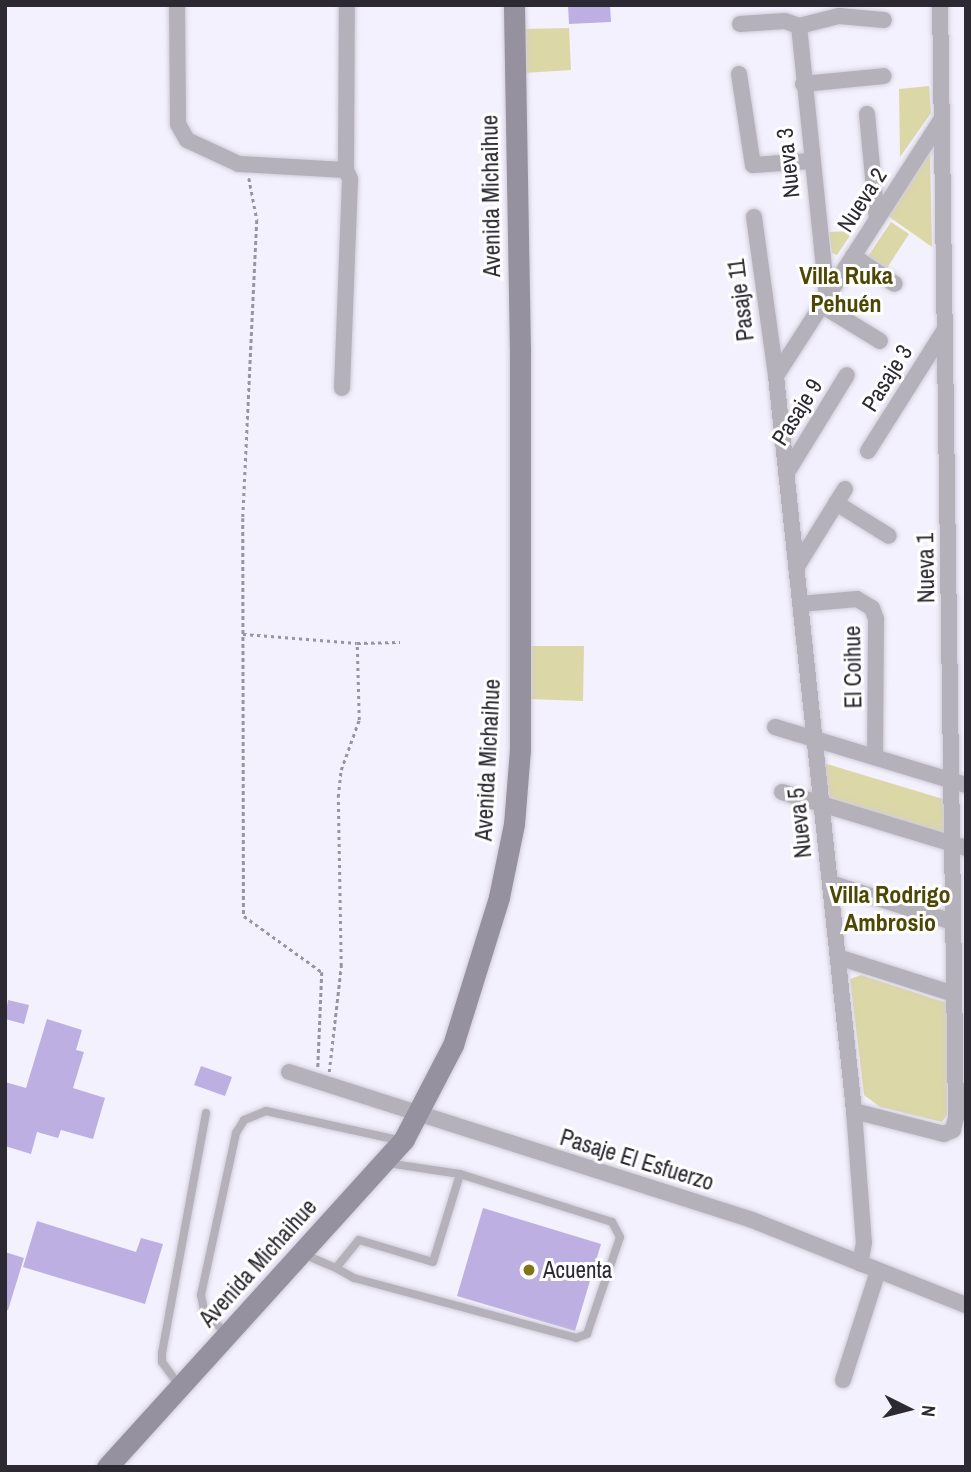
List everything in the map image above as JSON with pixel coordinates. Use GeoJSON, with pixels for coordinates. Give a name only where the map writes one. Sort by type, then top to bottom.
{"type":"FeatureCollection","features":[{"type":"Feature","properties":{"kind":"street"},"geometry":{"type":"LineString","coordinates":[[177,5],[180,130],[192,145],[246,165],[346,170]]}},
{"type":"Feature","properties":{"kind":"street"},"geometry":{"type":"LineString","coordinates":[[342,388],[350,179],[346,170],[347,5]]}},
{"type":"Feature","properties":{"kind":"street","name":"Avenida Michaihue"},"geometry":{"type":"LineString","coordinates":[[107,1467],[303,1254],[384,1163],[420,1117],[453,1045],[474,983],[505,873],[518,786],[520,352],[513,5]]}},
{"type":"Feature","properties":{"kind":"street","name":"Nueva 1"},"geometry":{"type":"LineString","coordinates":[[854,1111],[944,1134],[953,1130],[953,922],[959,846],[959,783],[945,329],[940,5]]}},
{"type":"Feature","properties":{"kind":"street"},"geometry":{"type":"LineString","coordinates":[[740,24],[785,20],[799,26],[840,11],[884,20]]}},
{"type":"Feature","properties":{"kind":"street","name":"Nueva 3"},"geometry":{"type":"LineString","coordinates":[[799,26],[824,300]]}},
{"type":"Feature","properties":{"kind":"street"},"geometry":{"type":"LineString","coordinates":[[738,74],[751,163],[758,167],[811,161]]}},
{"type":"Feature","properties":{"kind":"street"},"geometry":{"type":"LineString","coordinates":[[803,84],[884,76]]}},
{"type":"Feature","properties":{"kind":"street"},"geometry":{"type":"LineString","coordinates":[[867,114],[877,219]]}},
{"type":"Feature","properties":{"kind":"street","name":"Nueva 2"},"geometry":{"type":"LineString","coordinates":[[776,376],[942,119]]}},
{"type":"Feature","properties":{"kind":"street","name":"Pasaje 11"},"geometry":{"type":"LineString","coordinates":[[754,217],[776,376]]}},
{"type":"Feature","properties":{"kind":"street"},"geometry":{"type":"LineString","coordinates":[[853,256],[895,284]]}},
{"type":"Feature","properties":{"kind":"street"},"geometry":{"type":"LineString","coordinates":[[824,300],[880,341]]}},
{"type":"Feature","properties":{"kind":"street","name":"Pasaje 3"},"geometry":{"type":"LineString","coordinates":[[868,451],[945,329]]}},
{"type":"Feature","properties":{"kind":"street","name":"Pasaje 9"},"geometry":{"type":"LineString","coordinates":[[786,474],[847,375]]}},
{"type":"Feature","properties":{"kind":"street","name":"Nueva 5"},"geometry":{"type":"LineString","coordinates":[[776,376],[854,1111],[864,1243],[860,1264]]}},
{"type":"Feature","properties":{"kind":"street"},"geometry":{"type":"LineString","coordinates":[[796,568],[841,496],[889,536]]}},
{"type":"Feature","properties":{"kind":"street","name":"El Coihue"},"geometry":{"type":"LineString","coordinates":[[800,604],[857,599],[872,608],[876,619],[875,757]]}},
{"type":"Feature","properties":{"kind":"street"},"geometry":{"type":"LineString","coordinates":[[775,727],[959,783]]}},
{"type":"Feature","properties":{"kind":"street"},"geometry":{"type":"LineString","coordinates":[[782,792],[959,846]]}},
{"type":"Feature","properties":{"kind":"street"},"geometry":{"type":"LineString","coordinates":[[830,883],[953,922]]}},
{"type":"Feature","properties":{"kind":"street"},"geometry":{"type":"LineString","coordinates":[[838,957],[954,994]]}},
{"type":"Feature","properties":{"kind":"street","name":"Pasaje El Esfuerzo"},"geometry":{"type":"LineString","coordinates":[[289,1072],[420,1117],[752,1220],[966,1305]]}},
{"type":"Feature","properties":{"kind":"street"},"geometry":{"type":"LineString","coordinates":[[843,1380],[878,1271]]}},
{"type":"Feature","properties":{"kind":"lane"},"geometry":{"type":"LineString","coordinates":[[228,1335],[204,1310],[201,1295],[236,1133],[244,1120],[266,1111],[383,1140],[404,1139]]}},
{"type":"Feature","properties":{"kind":"lane"},"geometry":{"type":"LineString","coordinates":[[180,1387],[162,1362],[162,1353],[206,1113]]}},
{"type":"Feature","properties":{"kind":"lane"},"geometry":{"type":"LineString","coordinates":[[303,1254],[354,1278],[576,1338],[587,1334],[620,1237],[612,1222],[460,1174],[384,1163]]}},
{"type":"Feature","properties":{"kind":"lane"},"geometry":{"type":"LineString","coordinates":[[336,1268],[359,1240],[433,1262],[460,1174]]}},
{"type":"Feature","properties":{"kind":"path"},"geometry":{"type":"LineString","coordinates":[[246,165],[257,220],[243,518],[244,916],[322,972],[322,1083]]}},
{"type":"Feature","properties":{"kind":"path"},"geometry":{"type":"LineString","coordinates":[[243,634],[357,643],[400,642]]}},
{"type":"Feature","properties":{"kind":"path"},"geometry":{"type":"LineString","coordinates":[[322,1083],[341,966],[338,797],[341,770],[359,720],[357,643]]}},
{"type":"Feature","properties":{"kind":"shaded area"},"geometry":{"type":"Polygon","coordinates":[[[569,28],[571,70],[524,73],[523,29],[569,28]]]}},
{"type":"Feature","properties":{"kind":"shaded area"},"geometry":{"type":"Polygon","coordinates":[[[929,86],[931,113],[900,157],[899,89],[929,86]]]}},
{"type":"Feature","properties":{"kind":"shaded area"},"geometry":{"type":"Polygon","coordinates":[[[930,153],[932,247],[888,216],[930,153]]]}},
{"type":"Feature","properties":{"kind":"shaded area"},"geometry":{"type":"Polygon","coordinates":[[[891,222],[909,234],[887,268],[868,256],[891,222]]]}},
{"type":"Feature","properties":{"kind":"shaded area"},"geometry":{"type":"Polygon","coordinates":[[[853,231],[837,255],[832,253],[829,232],[853,231]]]}},
{"type":"Feature","properties":{"kind":"shaded area"},"geometry":{"type":"Polygon","coordinates":[[[530,646],[584,646],[583,701],[529,699],[530,646]]]}},
{"type":"Feature","properties":{"kind":"shaded area"},"geometry":{"type":"Polygon","coordinates":[[[827,764],[943,799],[947,803],[947,831],[942,834],[830,798],[822,766],[827,764]]]}},
{"type":"Feature","properties":{"kind":"shaded area"},"geometry":{"type":"Polygon","coordinates":[[[861,975],[947,1003],[947,1115],[942,1122],[880,1107],[864,1095],[850,979],[861,975]]]}},
{"type":"Feature","properties":{"kind":"building"},"geometry":{"type":"Polygon","coordinates":[[[568,5],[610,5],[611,22],[569,24],[568,5]]]}},
{"type":"Feature","properties":{"kind":"building"},"geometry":{"type":"Polygon","coordinates":[[[8,1000],[29,1005],[24,1024],[5,1019],[8,1000]]]}},
{"type":"Feature","properties":{"kind":"building"},"geometry":{"type":"Polygon","coordinates":[[[47,1019],[82,1030],[76,1050],[84,1052],[73,1088],[105,1098],[93,1139],[61,1130],[58,1138],[37,1132],[31,1154],[5,1146],[5,1082],[26,1088],[47,1019]]]}},
{"type":"Feature","properties":{"kind":"building"},"geometry":{"type":"Polygon","coordinates":[[[201,1066],[232,1077],[225,1096],[194,1085],[201,1066]]]}},
{"type":"Feature","properties":{"kind":"building","name":"Acuenta"},"geometry":{"type":"Polygon","coordinates":[[[483,1208],[601,1244],[575,1331],[457,1296],[483,1208]]]}},
{"type":"Feature","properties":{"kind":"building"},"geometry":{"type":"Polygon","coordinates":[[[37,1221],[136,1252],[141,1238],[163,1244],[145,1304],[23,1267],[37,1221]]]}},
{"type":"Feature","properties":{"kind":"building"},"geometry":{"type":"Polygon","coordinates":[[[5,1252],[24,1258],[8,1310],[5,1310],[5,1252]]]}},
{"type":"Feature","properties":{"kind":"place","name":"Acuenta"},"geometry":{"type":"Point","coordinates":[529,1270]}},
{"type":"Feature","properties":{"kind":"district","name":"Villa Ruka Pehuén"},"geometry":{"type":"Point","coordinates":[846,290]}},
{"type":"Feature","properties":{"kind":"district","name":"Villa Rodrigo Ambrosio"},"geometry":{"type":"Point","coordinates":[890,909]}}]}
